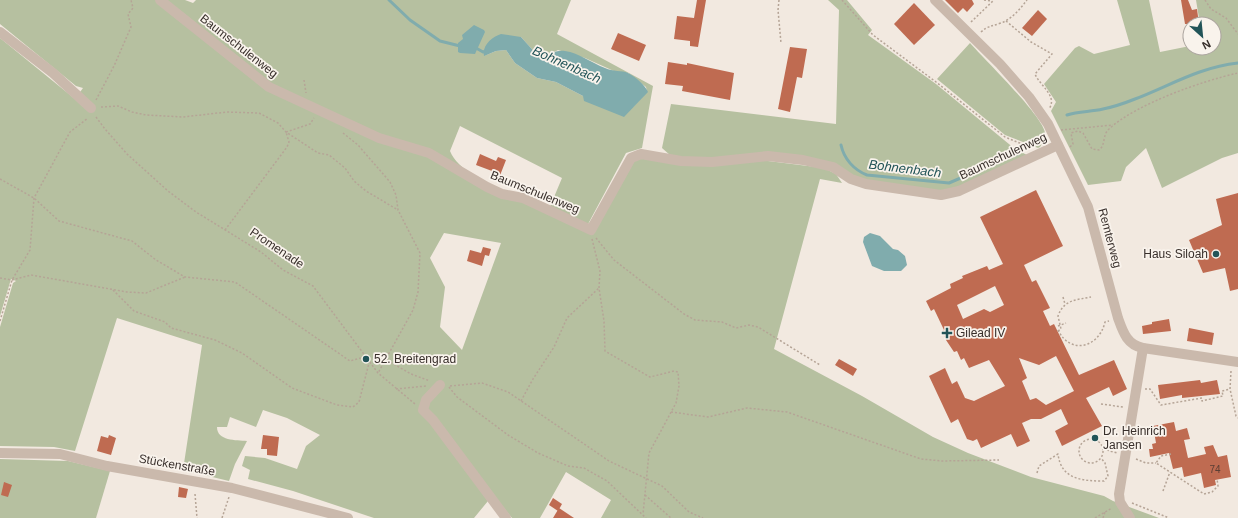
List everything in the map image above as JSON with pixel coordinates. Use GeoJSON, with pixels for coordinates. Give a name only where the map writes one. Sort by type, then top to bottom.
{"type":"FeatureCollection","features":[{"type":"Feature","properties":{"kind":"street","name":"Baumschulenweg"},"geometry":{"type":"LineString","coordinates":[[160,0],[269,87],[379,138],[429,154],[487,187],[502,194],[522,198],[591,230],[630,158],[640,154],[682,161],[712,162],[768,156],[803,160],[833,167],[858,183],[941,195],[959,191],[1038,154],[1060,148]]}},
{"type":"Feature","properties":{"kind":"street","name":"Remterweg"},"geometry":{"type":"LineString","coordinates":[[934,0],[974,39],[1029,97],[1044,117],[1082,192],[1092,217],[1118,318],[1124,334],[1130,343],[1143,348]]}},
{"type":"Feature","properties":{"kind":"street"},"geometry":{"type":"LineString","coordinates":[[0,32],[52,73],[91,108]]}},
{"type":"Feature","properties":{"kind":"street"},"geometry":{"type":"LineString","coordinates":[[1130,518],[1120,502],[1119,494],[1130,458],[1135,387],[1143,348],[1235,362]]}},
{"type":"Feature","properties":{"kind":"street"},"geometry":{"type":"LineString","coordinates":[[444,386],[426,400],[423,410],[433,420],[506,518]]}},
{"type":"Feature","properties":{"kind":"street","name":"Stückenstraße"},"geometry":{"type":"LineString","coordinates":[[0,453],[60,454],[107,466],[232,488],[348,518]]}},
{"type":"Feature","properties":{"kind":"path"},"geometry":{"type":"LineString","coordinates":[[0,321],[12,280],[30,250],[34,198],[70,132],[88,119],[91,108],[114,66],[131,27],[128,14],[133,8],[131,0]]}},
{"type":"Feature","properties":{"kind":"path"},"geometry":{"type":"LineString","coordinates":[[778,0],[781,43]]}},
{"type":"Feature","properties":{"kind":"path"},"geometry":{"type":"LineString","coordinates":[[842,0],[873,35],[936,82],[1005,137],[1031,148],[1038,154]]}},
{"type":"Feature","properties":{"kind":"path"},"geometry":{"type":"LineString","coordinates":[[984,0],[993,1]]}},
{"type":"Feature","properties":{"kind":"path"},"geometry":{"type":"LineString","coordinates":[[974,39],[989,26],[1006,21],[1021,9],[1027,0]]}},
{"type":"Feature","properties":{"kind":"path"},"geometry":{"type":"LineString","coordinates":[[1205,0],[1211,9],[1226,18],[1238,34]]}},
{"type":"Feature","properties":{"kind":"path"},"geometry":{"type":"LineString","coordinates":[[964,29],[993,1]]}},
{"type":"Feature","properties":{"kind":"path"},"geometry":{"type":"LineString","coordinates":[[1006,21],[1031,42],[1052,54],[1036,74],[1052,99],[1052,104],[1044,117]]}},
{"type":"Feature","properties":{"kind":"path"},"geometry":{"type":"LineString","coordinates":[[1060,148],[1072,146],[1071,133],[1078,130],[1083,133],[1092,149],[1099,150],[1102,146],[1106,133],[1115,124],[1136,112],[1202,83],[1238,73]]}},
{"type":"Feature","properties":{"kind":"path"},"geometry":{"type":"LineString","coordinates":[[91,108],[118,106],[132,112],[146,115],[182,117],[226,112],[259,113],[278,123],[286,132],[318,153],[329,156],[345,168],[354,181],[366,191],[398,210]]}},
{"type":"Feature","properties":{"kind":"path","name":"Promenade"},"geometry":{"type":"LineString","coordinates":[[91,108],[105,129],[148,175],[196,212],[261,252],[283,270],[313,286],[364,357],[378,373],[423,410]]}},
{"type":"Feature","properties":{"kind":"path"},"geometry":{"type":"LineString","coordinates":[[286,132],[310,124],[318,111]]}},
{"type":"Feature","properties":{"kind":"path"},"geometry":{"type":"LineString","coordinates":[[332,117],[339,128],[358,145],[390,182],[396,195],[398,210],[420,253],[418,292],[413,310],[397,338],[387,360],[378,373]]}},
{"type":"Feature","properties":{"kind":"path"},"geometry":{"type":"LineString","coordinates":[[1052,132],[1080,127],[1095,128],[1115,124]]}},
{"type":"Feature","properties":{"kind":"path"},"geometry":{"type":"LineString","coordinates":[[225,230],[287,147],[289,142],[286,132]]}},
{"type":"Feature","properties":{"kind":"path"},"geometry":{"type":"LineString","coordinates":[[0,179],[34,198],[59,221],[132,241],[156,260],[185,277],[235,282],[350,361],[364,357]]}},
{"type":"Feature","properties":{"kind":"path"},"geometry":{"type":"LineString","coordinates":[[591,230],[593,248],[600,271],[599,288],[604,321],[605,351],[650,377],[674,371],[678,372],[679,386],[676,403],[649,453],[643,514]]}},
{"type":"Feature","properties":{"kind":"path"},"geometry":{"type":"LineString","coordinates":[[591,230],[597,241],[614,260],[684,314],[695,320],[722,322],[736,328],[749,325],[758,327],[820,365]]}},
{"type":"Feature","properties":{"kind":"path"},"geometry":{"type":"LineString","coordinates":[[0,278],[12,280],[31,275],[112,290],[146,293],[185,277]]}},
{"type":"Feature","properties":{"kind":"path"},"geometry":{"type":"LineString","coordinates":[[521,401],[533,379],[554,347],[567,318],[599,288]]}},
{"type":"Feature","properties":{"kind":"path"},"geometry":{"type":"LineString","coordinates":[[112,290],[134,311],[165,322],[171,328],[215,340],[242,353],[292,388],[337,405],[353,407],[359,402],[369,362]]}},
{"type":"Feature","properties":{"kind":"path"},"geometry":{"type":"LineString","coordinates":[[1063,297],[1065,304]]}},
{"type":"Feature","properties":{"kind":"path"},"geometry":{"type":"LineString","coordinates":[[1091,297],[1075,299],[1065,304],[1058,316],[1059,326],[1061,329],[1058,330],[1060,335],[1070,343],[1081,346],[1095,340],[1102,331],[1104,322],[1118,318]]}},
{"type":"Feature","properties":{"kind":"path"},"geometry":{"type":"LineString","coordinates":[[1059,326],[1066,323]]}},
{"type":"Feature","properties":{"kind":"path"},"geometry":{"type":"LineString","coordinates":[[387,360],[411,374],[444,386],[514,439],[538,453],[568,466],[584,468],[608,481],[646,518]]}},
{"type":"Feature","properties":{"kind":"path"},"geometry":{"type":"LineString","coordinates":[[1235,362],[1230,389],[1236,416],[1238,418]]}},
{"type":"Feature","properties":{"kind":"path"},"geometry":{"type":"LineString","coordinates":[[396,389],[482,382],[508,392],[610,461],[662,486],[689,512],[703,518]]}},
{"type":"Feature","properties":{"kind":"path"},"geometry":{"type":"LineString","coordinates":[[1135,387],[1150,389],[1161,405],[1202,398],[1202,401],[1223,396],[1222,391],[1230,389]]}},
{"type":"Feature","properties":{"kind":"path"},"geometry":{"type":"LineString","coordinates":[[1101,404],[1123,407]]}},
{"type":"Feature","properties":{"kind":"path"},"geometry":{"type":"LineString","coordinates":[[671,412],[708,417],[747,408],[763,408],[787,412],[921,459],[954,462],[999,460]]}},
{"type":"Feature","properties":{"kind":"path"},"geometry":{"type":"LineString","coordinates":[[1037,473],[1039,466],[1058,454],[1060,465],[1065,473],[1077,478],[1104,481],[1108,476],[1108,471],[1101,458],[1103,449],[1100,442],[1093,439],[1086,440],[1080,446],[1080,453],[1084,460],[1091,463],[1101,458]]}},
{"type":"Feature","properties":{"kind":"path"},"geometry":{"type":"LineString","coordinates":[[1103,449],[1146,464],[1156,463],[1204,494],[1212,492],[1218,486],[1217,479]]}},
{"type":"Feature","properties":{"kind":"path"},"geometry":{"type":"LineString","coordinates":[[1156,463],[1161,456],[1171,454]]}},
{"type":"Feature","properties":{"kind":"path"},"geometry":{"type":"LineString","coordinates":[[1163,491],[1170,472]]}},
{"type":"Feature","properties":{"kind":"path"},"geometry":{"type":"LineString","coordinates":[[222,518],[232,488]]}},
{"type":"Feature","properties":{"kind":"path"},"geometry":{"type":"LineString","coordinates":[[195,494],[197,518]]}},
{"type":"Feature","properties":{"kind":"path"},"geometry":{"type":"LineString","coordinates":[[645,495],[671,518]]}},
{"type":"Feature","properties":{"kind":"path"},"geometry":{"type":"LineString","coordinates":[[1128,501],[1169,518]]}},
{"type":"Feature","properties":{"kind":"path"},"geometry":{"type":"LineString","coordinates":[[1095,518],[1105,512],[1103,518]]}},
{"type":"Feature","properties":{"kind":"green space"},"geometry":{"type":"Polygon","coordinates":[[[0,0],[185,0],[193,3],[196,0],[571,0],[557,34],[653,86],[642,148],[626,153],[587,226],[628,167],[641,156],[768,161],[824,168],[836,174],[842,183],[820,179],[774,349],[862,396],[933,437],[968,453],[1031,477],[1104,496],[1113,501],[1159,518],[601,518],[611,500],[566,472],[540,518],[512,518],[474,472],[488,501],[474,518],[374,518],[293,491],[248,479],[250,470],[242,466],[245,456],[265,458],[297,469],[306,446],[320,435],[287,418],[263,410],[256,427],[230,417],[227,427],[217,427],[220,435],[228,439],[247,441],[235,464],[229,481],[183,470],[202,345],[117,318],[75,451],[54,447],[0,446],[0,327],[13,283],[16,281],[11,279],[0,316],[0,38],[75,99],[83,88],[76,86],[0,24],[0,0]],[[521,37],[484,56],[496,51],[506,50],[515,63],[537,78],[556,82],[583,96],[633,107],[647,92],[646,87],[628,73],[616,72],[585,58],[558,50],[546,56],[539,57],[521,37]],[[460,126],[450,151],[467,171],[479,179],[494,187],[549,209],[562,178],[460,126]],[[444,233],[430,258],[445,287],[440,327],[462,350],[501,243],[444,233]]]}},
{"type":"Feature","properties":{"kind":"green space"},"geometry":{"type":"Polygon","coordinates":[[[828,0],[847,0],[872,30],[868,35],[936,84],[1015,149],[1027,155],[957,188],[941,191],[866,182],[802,156],[712,160],[671,156],[662,148],[671,104],[836,124],[839,10],[828,0]]]}},
{"type":"Feature","properties":{"kind":"green space"},"geometry":{"type":"Polygon","coordinates":[[[1117,0],[1149,0],[1160,52],[1182,48],[1182,56],[1222,56],[1222,16],[1199,16],[1196,0],[1238,0],[1238,153],[1222,158],[1162,188],[1146,148],[1126,167],[1121,181],[1088,185],[1051,111],[1056,102],[1044,84],[1075,48],[1079,46],[1094,54],[1130,45],[1117,0]]]}},
{"type":"Feature","properties":{"kind":"green space"},"geometry":{"type":"Polygon","coordinates":[[[970,43],[1012,87],[1042,125],[1045,135],[1040,147],[1038,148],[1005,135],[937,79],[970,43]]]}},
{"type":"Feature","properties":{"kind":"green space"},"geometry":{"type":"Polygon","coordinates":[[[0,459],[68,461],[110,471],[96,518],[0,518],[0,459]]]}},
{"type":"Feature","properties":{"kind":"water"},"geometry":{"type":"Polygon","coordinates":[[[474,25],[485,32],[475,54],[458,52],[458,43],[463,39],[462,35],[474,25]]]}},
{"type":"Feature","properties":{"kind":"water"},"geometry":{"type":"Polygon","coordinates":[[[501,34],[521,37],[539,57],[558,51],[565,51],[608,69],[628,73],[640,81],[648,92],[624,117],[584,101],[583,96],[556,82],[537,78],[515,63],[506,50],[496,51],[484,56],[485,48],[488,42],[501,34]]]}},
{"type":"Feature","properties":{"kind":"water"},"geometry":{"type":"Polygon","coordinates":[[[870,233],[880,236],[893,249],[898,250],[905,256],[907,265],[901,271],[884,271],[872,266],[863,242],[864,237],[870,233]]]}},
{"type":"Feature","properties":{"kind":"building"},"geometry":{"type":"Polygon","coordinates":[[[697,0],[706,0],[698,47],[690,46],[690,41],[674,39],[677,16],[694,18],[697,0]]]}},
{"type":"Feature","properties":{"kind":"building"},"geometry":{"type":"Polygon","coordinates":[[[945,0],[972,0],[974,4],[967,12],[963,8],[958,13],[945,0]]]}},
{"type":"Feature","properties":{"kind":"building"},"geometry":{"type":"Polygon","coordinates":[[[1181,0],[1188,0],[1192,10],[1197,9],[1198,16],[1184,16],[1181,0]]]}},
{"type":"Feature","properties":{"kind":"building"},"geometry":{"type":"Polygon","coordinates":[[[914,3],[935,25],[914,45],[894,24],[914,3]]]}},
{"type":"Feature","properties":{"kind":"building"},"geometry":{"type":"Polygon","coordinates":[[[1038,10],[1047,19],[1032,36],[1022,28],[1038,10]]]}},
{"type":"Feature","properties":{"kind":"building"},"geometry":{"type":"Polygon","coordinates":[[[618,33],[646,45],[639,61],[611,49],[618,33]]]}},
{"type":"Feature","properties":{"kind":"building"},"geometry":{"type":"Polygon","coordinates":[[[790,47],[807,49],[802,78],[797,77],[790,112],[778,109],[790,47]]]}},
{"type":"Feature","properties":{"kind":"building"},"geometry":{"type":"Polygon","coordinates":[[[668,62],[687,65],[687,63],[734,73],[730,100],[682,91],[683,86],[665,84],[668,62]]]}},
{"type":"Feature","properties":{"kind":"building"},"geometry":{"type":"Polygon","coordinates":[[[480,154],[496,161],[498,157],[506,160],[499,178],[491,175],[492,171],[476,165],[480,154]]]}},
{"type":"Feature","properties":{"kind":"building"},"geometry":{"type":"Polygon","coordinates":[[[1036,190],[1063,246],[1024,265],[1032,282],[1036,280],[1050,308],[1043,311],[1050,326],[1054,324],[1079,375],[1114,360],[1127,389],[1113,396],[1109,387],[1086,398],[1102,426],[1062,446],[1055,431],[1068,424],[1061,409],[1041,419],[1031,419],[1022,423],[1030,441],[1024,444],[1017,447],[1011,434],[981,448],[977,439],[973,441],[967,439],[958,419],[951,423],[929,376],[945,368],[952,384],[957,381],[965,398],[974,401],[1005,386],[989,360],[969,368],[964,358],[961,360],[957,351],[954,352],[946,340],[942,331],[944,330],[934,309],[931,311],[926,301],[951,288],[950,284],[963,278],[962,276],[987,266],[989,270],[1003,264],[980,217],[1036,190]],[[995,286],[957,305],[963,319],[984,309],[990,312],[1004,305],[995,286]],[[1056,356],[1039,365],[1019,358],[1027,378],[1022,381],[1030,400],[1036,398],[1046,405],[1074,391],[1056,356]]]}},
{"type":"Feature","properties":{"kind":"building","name":"Haus Siloah"},"geometry":{"type":"Polygon","coordinates":[[[1238,193],[1238,289],[1230,291],[1225,268],[1203,273],[1189,240],[1222,225],[1216,199],[1238,193]]]}},
{"type":"Feature","properties":{"kind":"building"},"geometry":{"type":"Polygon","coordinates":[[[483,247],[491,249],[489,256],[485,255],[482,266],[467,261],[470,250],[481,253],[483,247]]]}},
{"type":"Feature","properties":{"kind":"building"},"geometry":{"type":"Polygon","coordinates":[[[1169,319],[1171,331],[1143,334],[1142,326],[1152,324],[1152,322],[1169,319]]]}},
{"type":"Feature","properties":{"kind":"building"},"geometry":{"type":"Polygon","coordinates":[[[1189,328],[1214,333],[1212,345],[1187,341],[1189,328]]]}},
{"type":"Feature","properties":{"kind":"building"},"geometry":{"type":"Polygon","coordinates":[[[839,359],[857,369],[853,376],[835,365],[839,359]]]}},
{"type":"Feature","properties":{"kind":"building"},"geometry":{"type":"Polygon","coordinates":[[[1200,380],[1201,383],[1217,380],[1220,394],[1182,398],[1182,395],[1160,399],[1158,385],[1200,380]]]}},
{"type":"Feature","properties":{"kind":"building"},"geometry":{"type":"Polygon","coordinates":[[[1174,422],[1176,431],[1187,428],[1190,439],[1184,440],[1188,458],[1206,454],[1204,447],[1213,445],[1218,457],[1227,455],[1231,477],[1215,480],[1216,485],[1204,488],[1201,473],[1184,477],[1182,467],[1173,469],[1169,453],[1150,457],[1149,449],[1153,449],[1152,444],[1156,443],[1153,426],[1174,422]]]}},
{"type":"Feature","properties":{"kind":"building"},"geometry":{"type":"Polygon","coordinates":[[[109,435],[116,438],[111,455],[97,451],[101,436],[108,438],[109,435]]]}},
{"type":"Feature","properties":{"kind":"building"},"geometry":{"type":"Polygon","coordinates":[[[263,435],[279,437],[277,456],[267,455],[267,449],[261,449],[263,435]]]}},
{"type":"Feature","properties":{"kind":"building"},"geometry":{"type":"Polygon","coordinates":[[[4,482],[12,485],[8,497],[1,495],[4,482]]]}},
{"type":"Feature","properties":{"kind":"building"},"geometry":{"type":"Polygon","coordinates":[[[179,487],[188,489],[186,498],[178,497],[179,487]]]}},
{"type":"Feature","properties":{"kind":"building"},"geometry":{"type":"Polygon","coordinates":[[[553,498],[562,504],[558,511],[549,505],[553,498]]]}},
{"type":"Feature","properties":{"kind":"building"},"geometry":{"type":"Polygon","coordinates":[[[559,508],[574,518],[553,518],[559,508]]]}},
{"type":"Feature","properties":{"kind":"waterway","name":"Bohnenbach"},"geometry":{"type":"LineString","coordinates":[[389,0],[410,20],[440,41],[460,46]]}},
{"type":"Feature","properties":{"kind":"waterway","name":"Bohnenbach"},"geometry":{"type":"LineString","coordinates":[[476,48],[483,52],[486,51]]}},
{"type":"Feature","properties":{"kind":"waterway","name":"Bohnenbach"},"geometry":{"type":"LineString","coordinates":[[1067,115],[1115,106],[1211,68],[1238,63]]}},
{"type":"Feature","properties":{"kind":"waterway","name":"Bohnenbach"},"geometry":{"type":"LineString","coordinates":[[841,145],[844,155],[850,163],[862,173],[867,175],[949,183],[1019,153],[1021,149]]}},
{"type":"Feature","properties":{"kind":"place","name":"Haus Siloah"},"geometry":{"type":"Point","coordinates":[1216,254]}},
{"type":"Feature","properties":{"kind":"place","name":"Gilead IV"},"geometry":{"type":"Point","coordinates":[947,333]}},
{"type":"Feature","properties":{"kind":"place","name":"52. Breitengrad"},"geometry":{"type":"Point","coordinates":[366,359]}},
{"type":"Feature","properties":{"kind":"place","name":"Dr. Heinrich Jansen"},"geometry":{"type":"Point","coordinates":[1095,438]}}]}
